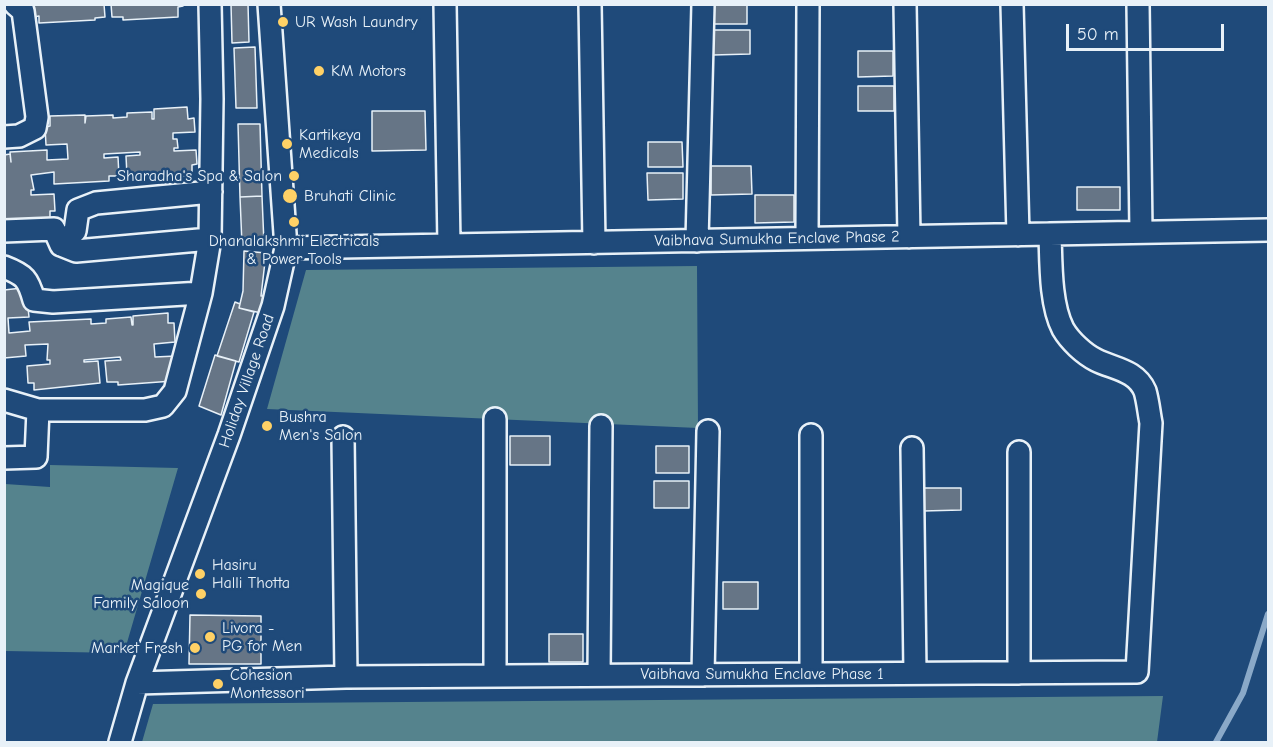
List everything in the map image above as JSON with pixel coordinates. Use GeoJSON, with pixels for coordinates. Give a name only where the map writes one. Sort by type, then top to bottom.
{"type":"FeatureCollection","features":[{"type":"Feature","properties":{"kind":"street"},"geometry":{"type":"LineString","coordinates":[[4,137],[19,136],[35,128],[37,117],[24,11],[15,4]]}},
{"type":"Feature","properties":{"kind":"street"},"geometry":{"type":"LineString","coordinates":[[4,400],[38,410],[145,410],[163,406],[175,391],[201,293],[210,240],[212,99],[210,4]]}},
{"type":"Feature","properties":{"kind":"street","name":"Holiday Village Road"},"geometry":{"type":"LineString","coordinates":[[120,742],[137,683],[229,435],[273,306],[286,248],[269,4]]}},
{"type":"Feature","properties":{"kind":"street"},"geometry":{"type":"LineString","coordinates":[[445,4],[449,245]]}},
{"type":"Feature","properties":{"kind":"street"},"geometry":{"type":"LineString","coordinates":[[590,4],[594,243]]}},
{"type":"Feature","properties":{"kind":"street"},"geometry":{"type":"LineString","coordinates":[[697,241],[703,4]]}},
{"type":"Feature","properties":{"kind":"street"},"geometry":{"type":"LineString","coordinates":[[807,238],[808,4]]}},
{"type":"Feature","properties":{"kind":"street"},"geometry":{"type":"LineString","coordinates":[[905,4],[909,237]]}},
{"type":"Feature","properties":{"kind":"street"},"geometry":{"type":"LineString","coordinates":[[1012,4],[1018,234]]}},
{"type":"Feature","properties":{"kind":"street"},"geometry":{"type":"LineString","coordinates":[[1138,4],[1141,232]]}},
{"type":"Feature","properties":{"kind":"street"},"geometry":{"type":"LineString","coordinates":[[61,245],[75,231],[78,210],[96,203],[211,192]]}},
{"type":"Feature","properties":{"kind":"street"},"geometry":{"type":"LineString","coordinates":[[4,231],[54,229],[61,245],[76,251],[210,240]]}},
{"type":"Feature","properties":{"kind":"street","name":"Vaibhava Sumukha Enclave Phase 2"},"geometry":{"type":"LineString","coordinates":[[286,248],[1269,230]]}},
{"type":"Feature","properties":{"kind":"street","name":"Vaibhava Sumukha Enclave Phase 1"},"geometry":{"type":"LineString","coordinates":[[137,683],[346,676],[1137,672],[1150,423],[1145,392],[1138,380],[1121,368],[1096,360],[1076,345],[1064,330],[1056,313],[1050,234]]}},
{"type":"Feature","properties":{"kind":"street"},"geometry":{"type":"LineString","coordinates":[[4,267],[23,274],[34,300],[53,302],[201,293]]}},
{"type":"Feature","properties":{"kind":"street"},"geometry":{"type":"LineString","coordinates":[[4,458],[36,457],[38,410]]}},
{"type":"Feature","properties":{"kind":"street"},"geometry":{"type":"LineString","coordinates":[[495,419],[495,675]]}},
{"type":"Feature","properties":{"kind":"street"},"geometry":{"type":"LineString","coordinates":[[599,675],[601,426]]}},
{"type":"Feature","properties":{"kind":"street"},"geometry":{"type":"LineString","coordinates":[[703,675],[708,431]]}},
{"type":"Feature","properties":{"kind":"street"},"geometry":{"type":"LineString","coordinates":[[811,435],[811,674]]}},
{"type":"Feature","properties":{"kind":"street"},"geometry":{"type":"LineString","coordinates":[[343,437],[346,676]]}},
{"type":"Feature","properties":{"kind":"street"},"geometry":{"type":"LineString","coordinates":[[912,448],[915,673]]}},
{"type":"Feature","properties":{"kind":"street"},"geometry":{"type":"LineString","coordinates":[[1019,452],[1019,673]]}},
{"type":"Feature","properties":{"kind":"green space"},"geometry":{"type":"Polygon","coordinates":[[[697,266],[698,428],[267,409],[306,270],[697,266]]]}},
{"type":"Feature","properties":{"kind":"green space"},"geometry":{"type":"Polygon","coordinates":[[[50,465],[178,468],[124,653],[5,651],[5,484],[50,487],[50,465]]]}},
{"type":"Feature","properties":{"kind":"green space"},"geometry":{"type":"Polygon","coordinates":[[[1163,696],[1157,742],[142,742],[153,704],[1163,696]]]}},
{"type":"Feature","properties":{"kind":"building"},"geometry":{"type":"Polygon","coordinates":[[[33,4],[104,4],[105,17],[95,18],[95,20],[39,23],[39,16],[34,17],[33,4]]]}},
{"type":"Feature","properties":{"kind":"building"},"geometry":{"type":"Polygon","coordinates":[[[111,4],[183,4],[183,6],[178,7],[178,17],[123,20],[123,17],[112,17],[111,4]]]}},
{"type":"Feature","properties":{"kind":"building"},"geometry":{"type":"Polygon","coordinates":[[[231,4],[248,4],[249,42],[232,43],[231,4]]]}},
{"type":"Feature","properties":{"kind":"building"},"geometry":{"type":"Polygon","coordinates":[[[713,4],[747,4],[747,24],[714,24],[713,4]]]}},
{"type":"Feature","properties":{"kind":"building"},"geometry":{"type":"Polygon","coordinates":[[[713,30],[750,30],[750,54],[713,55],[713,30]]]}},
{"type":"Feature","properties":{"kind":"building"},"geometry":{"type":"Polygon","coordinates":[[[255,47],[257,108],[236,108],[234,48],[255,47]]]}},
{"type":"Feature","properties":{"kind":"building"},"geometry":{"type":"Polygon","coordinates":[[[858,51],[893,51],[893,76],[858,77],[858,51]]]}},
{"type":"Feature","properties":{"kind":"building"},"geometry":{"type":"Polygon","coordinates":[[[858,86],[894,86],[894,111],[858,111],[858,86]]]}},
{"type":"Feature","properties":{"kind":"building"},"geometry":{"type":"Polygon","coordinates":[[[187,107],[188,119],[194,118],[195,132],[173,133],[173,139],[177,139],[178,148],[174,148],[174,151],[196,150],[197,164],[192,165],[192,176],[138,178],[127,176],[126,156],[140,155],[140,152],[104,154],[104,158],[118,157],[119,176],[109,176],[109,181],[54,184],[54,172],[31,175],[34,190],[31,190],[31,195],[54,194],[55,211],[50,211],[50,218],[4,221],[4,155],[10,154],[11,162],[10,152],[47,150],[47,160],[68,159],[67,144],[46,145],[45,127],[50,126],[50,116],[85,115],[85,123],[86,116],[113,115],[113,118],[127,117],[127,113],[152,112],[152,119],[154,119],[154,109],[187,107]]]}},
{"type":"Feature","properties":{"kind":"building"},"geometry":{"type":"Polygon","coordinates":[[[372,111],[425,111],[426,150],[372,151],[372,111]]]}},
{"type":"Feature","properties":{"kind":"building"},"geometry":{"type":"Polygon","coordinates":[[[238,124],[260,124],[262,196],[240,197],[238,124]]]}},
{"type":"Feature","properties":{"kind":"building"},"geometry":{"type":"Polygon","coordinates":[[[648,142],[682,142],[683,167],[648,167],[648,142]]]}},
{"type":"Feature","properties":{"kind":"building"},"geometry":{"type":"Polygon","coordinates":[[[711,166],[751,166],[752,194],[711,195],[711,166]]]}},
{"type":"Feature","properties":{"kind":"building"},"geometry":{"type":"Polygon","coordinates":[[[647,173],[683,173],[683,199],[648,200],[647,173]]]}},
{"type":"Feature","properties":{"kind":"building"},"geometry":{"type":"Polygon","coordinates":[[[1077,187],[1120,187],[1120,210],[1077,210],[1077,187]]]}},
{"type":"Feature","properties":{"kind":"building"},"geometry":{"type":"Polygon","coordinates":[[[755,195],[794,195],[794,222],[755,223],[755,195]]]}},
{"type":"Feature","properties":{"kind":"building"},"geometry":{"type":"Polygon","coordinates":[[[262,196],[264,244],[242,245],[240,197],[262,196]]]}},
{"type":"Feature","properties":{"kind":"building"},"geometry":{"type":"Polygon","coordinates":[[[244,251],[266,253],[261,313],[239,308],[243,291],[244,251]]]}},
{"type":"Feature","properties":{"kind":"building"},"geometry":{"type":"Polygon","coordinates":[[[22,288],[27,298],[29,317],[8,318],[9,333],[30,331],[29,322],[91,319],[91,324],[106,323],[106,319],[131,317],[133,325],[133,316],[168,313],[168,323],[174,323],[175,342],[154,344],[155,357],[176,356],[173,381],[118,385],[118,382],[107,382],[105,361],[121,360],[120,357],[84,360],[84,362],[98,361],[100,383],[34,390],[34,383],[28,383],[27,366],[50,364],[50,360],[47,360],[48,344],[25,345],[26,356],[4,358],[4,290],[22,288]]]}},
{"type":"Feature","properties":{"kind":"building"},"geometry":{"type":"Polygon","coordinates":[[[235,302],[240,304],[239,308],[254,312],[239,362],[217,356],[235,302]]]}},
{"type":"Feature","properties":{"kind":"building"},"geometry":{"type":"Polygon","coordinates":[[[215,355],[236,361],[221,415],[199,406],[215,355]]]}},
{"type":"Feature","properties":{"kind":"building"},"geometry":{"type":"Polygon","coordinates":[[[510,436],[550,436],[550,465],[510,465],[510,436]]]}},
{"type":"Feature","properties":{"kind":"building"},"geometry":{"type":"Polygon","coordinates":[[[656,446],[689,446],[689,473],[656,473],[656,446]]]}},
{"type":"Feature","properties":{"kind":"building"},"geometry":{"type":"Polygon","coordinates":[[[654,481],[689,481],[689,508],[654,508],[654,481]]]}},
{"type":"Feature","properties":{"kind":"building"},"geometry":{"type":"Polygon","coordinates":[[[923,488],[961,488],[961,510],[923,511],[923,488]]]}},
{"type":"Feature","properties":{"kind":"building"},"geometry":{"type":"Polygon","coordinates":[[[723,582],[758,582],[758,609],[723,609],[723,582]]]}},
{"type":"Feature","properties":{"kind":"building"},"geometry":{"type":"Polygon","coordinates":[[[190,615],[261,616],[261,664],[189,664],[190,615]]]}},
{"type":"Feature","properties":{"kind":"building"},"geometry":{"type":"Polygon","coordinates":[[[549,634],[583,634],[583,662],[549,662],[549,634]]]}},
{"type":"Feature","properties":{"kind":"waterway"},"geometry":{"type":"LineString","coordinates":[[1216,742],[1243,693],[1268,614]]}},
{"type":"Feature","properties":{"kind":"place","name":"UR Wash Laundry"},"geometry":{"type":"Point","coordinates":[283,22]}},
{"type":"Feature","properties":{"kind":"place","name":"KM Motors"},"geometry":{"type":"Point","coordinates":[319,71]}},
{"type":"Feature","properties":{"kind":"place","name":"Kartikeya Medicals"},"geometry":{"type":"Point","coordinates":[287,144]}},
{"type":"Feature","properties":{"kind":"place","name":"Sharadha's Spa & Salon"},"geometry":{"type":"Point","coordinates":[294,176]}},
{"type":"Feature","properties":{"kind":"place","name":"Bruhati Clinic"},"geometry":{"type":"Point","coordinates":[290,196]}},
{"type":"Feature","properties":{"kind":"place","name":"Dhanalakshmi Electricals & Power Tools"},"geometry":{"type":"Point","coordinates":[294,222]}},
{"type":"Feature","properties":{"kind":"place","name":"Bushra Men's Salon"},"geometry":{"type":"Point","coordinates":[267,426]}},
{"type":"Feature","properties":{"kind":"place","name":"Hasiru Halli Thotta"},"geometry":{"type":"Point","coordinates":[200,574]}},
{"type":"Feature","properties":{"kind":"place","name":"Magique Family Saloon"},"geometry":{"type":"Point","coordinates":[201,594]}},
{"type":"Feature","properties":{"kind":"place","name":"Livora - PG for Men"},"geometry":{"type":"Point","coordinates":[210,637]}},
{"type":"Feature","properties":{"kind":"place","name":"Market Fresh"},"geometry":{"type":"Point","coordinates":[195,648]}},
{"type":"Feature","properties":{"kind":"place","name":"Cohesion Montessori"},"geometry":{"type":"Point","coordinates":[218,684]}}]}
